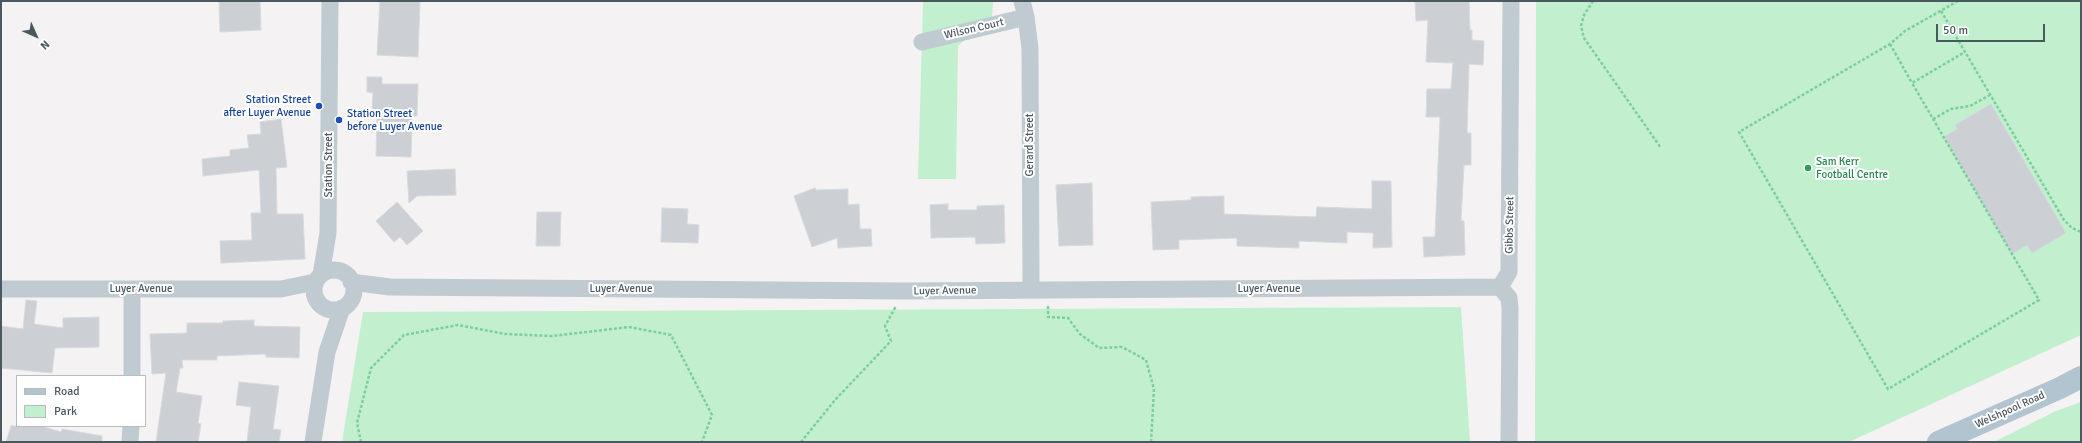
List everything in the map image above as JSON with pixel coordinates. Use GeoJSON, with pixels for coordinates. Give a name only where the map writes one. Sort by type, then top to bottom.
{"type":"FeatureCollection","features":[{"type":"Feature","properties":{"kind":"main road","name":"Welshpool Road"},"geometry":{"type":"LineString","coordinates":[[1938,442],[2060,388],[2081,377]]}},
{"type":"Feature","properties":{"kind":"street","name":"Station Street"},"geometry":{"type":"LineString","coordinates":[[318,279],[328,233],[330,1]]}},
{"type":"Feature","properties":{"kind":"street","name":"Gerard Street"},"geometry":{"type":"LineString","coordinates":[[1022,1],[1026,17],[1030,48],[1039,290]]}},
{"type":"Feature","properties":{"kind":"street","name":"Gibbs Street"},"geometry":{"type":"LineString","coordinates":[[1500,287],[1509,272],[1511,1]]}},
{"type":"Feature","properties":{"kind":"street","name":"Wilson Court"},"geometry":{"type":"LineString","coordinates":[[922,42],[1026,17]]}},
{"type":"Feature","properties":{"kind":"street","name":"Station Street"},"geometry":{"type":"LineString","coordinates":[[328,233],[346,277]]}},
{"type":"Feature","properties":{"kind":"street"},"geometry":{"type":"LineString","coordinates":[[313,442],[326,352],[353,291],[346,277],[331,271],[318,279],[314,290],[319,303],[326,352]]}},
{"type":"Feature","properties":{"kind":"street","name":"Luyer Avenue"},"geometry":{"type":"LineString","coordinates":[[346,277],[390,287],[904,291],[1500,287]]}},
{"type":"Feature","properties":{"kind":"street","name":"Luyer Avenue"},"geometry":{"type":"LineString","coordinates":[[1,289],[281,290],[318,279]]}},
{"type":"Feature","properties":{"kind":"street","name":"Luyer Avenue"},"geometry":{"type":"LineString","coordinates":[[347,304],[390,287]]}},
{"type":"Feature","properties":{"kind":"street"},"geometry":{"type":"LineString","coordinates":[[1500,287],[1509,298],[1510,308],[1509,442]]}},
{"type":"Feature","properties":{"kind":"street"},"geometry":{"type":"LineString","coordinates":[[132,289],[132,375]]}},
{"type":"Feature","properties":{"kind":"street","name":"Luyer Avenue"},"geometry":{"type":"LineString","coordinates":[[281,290],[319,303]]}},
{"type":"Feature","properties":{"kind":"street"},"geometry":{"type":"LineString","coordinates":[[319,303],[329,310],[347,304]]}},
{"type":"Feature","properties":{"kind":"street"},"geometry":{"type":"LineString","coordinates":[[130,442],[131,427]]}},
{"type":"Feature","properties":{"kind":"path"},"geometry":{"type":"LineString","coordinates":[[1593,1],[1584,15],[1581,26],[1584,38],[1661,148]]}},
{"type":"Feature","properties":{"kind":"path"},"geometry":{"type":"LineString","coordinates":[[1890,44],[2039,300],[1888,389],[1739,132],[1890,44],[1905,31],[1958,1]]}},
{"type":"Feature","properties":{"kind":"path"},"geometry":{"type":"LineString","coordinates":[[1941,11],[2064,220],[2072,228],[2081,232]]}},
{"type":"Feature","properties":{"kind":"path"},"geometry":{"type":"LineString","coordinates":[[1912,83],[1965,52]]}},
{"type":"Feature","properties":{"kind":"path"},"geometry":{"type":"LineString","coordinates":[[1933,119],[1951,109],[1970,106],[1990,95]]}},
{"type":"Feature","properties":{"kind":"path"},"geometry":{"type":"LineString","coordinates":[[1039,290],[1048,317],[1068,318],[1080,334],[1098,348],[1122,347],[1146,360],[1154,389],[1151,442]]}},
{"type":"Feature","properties":{"kind":"path"},"geometry":{"type":"LineString","coordinates":[[801,442],[835,400],[891,341],[885,326],[904,291]]}},
{"type":"Feature","properties":{"kind":"path"},"geometry":{"type":"LineString","coordinates":[[361,442],[357,423],[371,368],[404,335],[458,325],[513,334],[552,336],[629,327],[671,335],[712,415],[702,442]]}},
{"type":"Feature","properties":{"kind":"green space"},"geometry":{"type":"Polygon","coordinates":[[[923,1],[993,1],[992,17],[958,46],[956,179],[918,179],[923,1]]]}},
{"type":"Feature","properties":{"kind":"green space","name":"Sam Kerr Football Centre"},"geometry":{"type":"Polygon","coordinates":[[[1536,1],[2081,1],[2081,335],[1849,442],[1535,442],[1536,1]]]}},
{"type":"Feature","properties":{"kind":"green space"},"geometry":{"type":"Polygon","coordinates":[[[1461,307],[1470,442],[342,442],[363,312],[1461,307]]]}},
{"type":"Feature","properties":{"kind":"green space"},"geometry":{"type":"Polygon","coordinates":[[[2081,402],[2081,442],[1994,442],[2056,411],[2081,402]]]}},
{"type":"Feature","properties":{"kind":"building"},"geometry":{"type":"Polygon","coordinates":[[[219,1],[260,1],[261,30],[220,32],[219,1]]]}},
{"type":"Feature","properties":{"kind":"building"},"geometry":{"type":"Polygon","coordinates":[[[380,1],[420,1],[418,57],[377,55],[380,1]]]}},
{"type":"Feature","properties":{"kind":"building"},"geometry":{"type":"Polygon","coordinates":[[[1415,1],[1469,1],[1470,30],[1472,30],[1472,40],[1484,41],[1483,65],[1469,64],[1467,133],[1471,133],[1471,165],[1464,165],[1461,221],[1464,221],[1465,255],[1424,257],[1423,237],[1435,237],[1440,117],[1426,117],[1427,89],[1451,89],[1453,63],[1426,62],[1428,20],[1416,21],[1415,1]]]}},
{"type":"Feature","properties":{"kind":"building"},"geometry":{"type":"Polygon","coordinates":[[[367,77],[382,77],[382,84],[418,84],[417,116],[412,116],[411,157],[376,156],[377,115],[372,115],[373,93],[367,92],[367,77]]]}},
{"type":"Feature","properties":{"kind":"building"},"geometry":{"type":"Polygon","coordinates":[[[1991,104],[2066,233],[2032,253],[2027,245],[2012,254],[1944,137],[1957,129],[1955,125],[1991,104]]]}},
{"type":"Feature","properties":{"kind":"building"},"geometry":{"type":"Polygon","coordinates":[[[281,119],[287,167],[276,168],[277,214],[303,214],[305,259],[221,263],[220,241],[252,240],[251,213],[261,213],[259,170],[203,176],[202,159],[230,156],[230,150],[249,148],[247,135],[261,134],[260,122],[281,119]]]}},
{"type":"Feature","properties":{"kind":"building"},"geometry":{"type":"Polygon","coordinates":[[[455,169],[456,195],[417,196],[409,203],[407,171],[455,169]]]}},
{"type":"Feature","properties":{"kind":"building"},"geometry":{"type":"Polygon","coordinates":[[[1372,181],[1391,181],[1392,247],[1373,248],[1373,233],[1347,232],[1347,243],[1299,241],[1299,248],[1237,246],[1237,238],[1179,240],[1179,249],[1153,250],[1151,202],[1191,200],[1191,197],[1224,196],[1224,214],[1316,217],[1317,207],[1372,209],[1372,181]]]}},
{"type":"Feature","properties":{"kind":"building"},"geometry":{"type":"Polygon","coordinates":[[[1092,183],[1093,245],[1059,246],[1056,185],[1092,183]]]}},
{"type":"Feature","properties":{"kind":"building"},"geometry":{"type":"Polygon","coordinates":[[[815,188],[816,190],[848,189],[848,205],[859,204],[860,229],[871,229],[872,246],[838,248],[837,238],[812,247],[794,196],[815,188]]]}},
{"type":"Feature","properties":{"kind":"building"},"geometry":{"type":"Polygon","coordinates":[[[397,202],[423,231],[407,245],[400,237],[394,242],[376,221],[397,202]]]}},
{"type":"Feature","properties":{"kind":"building"},"geometry":{"type":"Polygon","coordinates":[[[948,204],[948,210],[977,210],[977,206],[1004,205],[1005,243],[976,244],[975,237],[931,238],[930,205],[948,204]]]}},
{"type":"Feature","properties":{"kind":"building"},"geometry":{"type":"Polygon","coordinates":[[[662,208],[688,209],[687,224],[699,225],[698,243],[661,242],[662,208]]]}},
{"type":"Feature","properties":{"kind":"building"},"geometry":{"type":"Polygon","coordinates":[[[537,212],[561,212],[560,246],[536,246],[537,212]]]}},
{"type":"Feature","properties":{"kind":"building"},"geometry":{"type":"Polygon","coordinates":[[[26,300],[37,301],[34,324],[63,328],[63,318],[99,317],[99,347],[55,348],[52,373],[1,368],[1,326],[23,329],[26,300]]]}},
{"type":"Feature","properties":{"kind":"building"},"geometry":{"type":"Polygon","coordinates":[[[254,320],[254,326],[300,327],[299,358],[266,357],[266,354],[217,356],[217,360],[182,360],[183,368],[180,368],[176,392],[202,396],[198,423],[201,424],[198,442],[156,442],[166,373],[152,374],[150,334],[187,333],[187,323],[223,323],[223,321],[254,320]]]}},
{"type":"Feature","properties":{"kind":"building"},"geometry":{"type":"Polygon","coordinates":[[[239,382],[279,386],[273,429],[281,430],[279,442],[247,442],[251,407],[236,405],[239,382]]]}},
{"type":"Feature","properties":{"kind":"building"},"geometry":{"type":"Polygon","coordinates":[[[11,426],[44,427],[61,432],[62,429],[102,436],[102,442],[6,442],[11,426]]]}},
{"type":"Feature","properties":{"kind":"place","name":"Station Street after Luyer Avenue"},"geometry":{"type":"Point","coordinates":[319,106]}},
{"type":"Feature","properties":{"kind":"place","name":"Station Street before Luyer Avenue"},"geometry":{"type":"Point","coordinates":[339,120]}},
{"type":"Feature","properties":{"kind":"place","name":"Sam Kerr Football Centre"},"geometry":{"type":"Point","coordinates":[1808,168]}}]}
